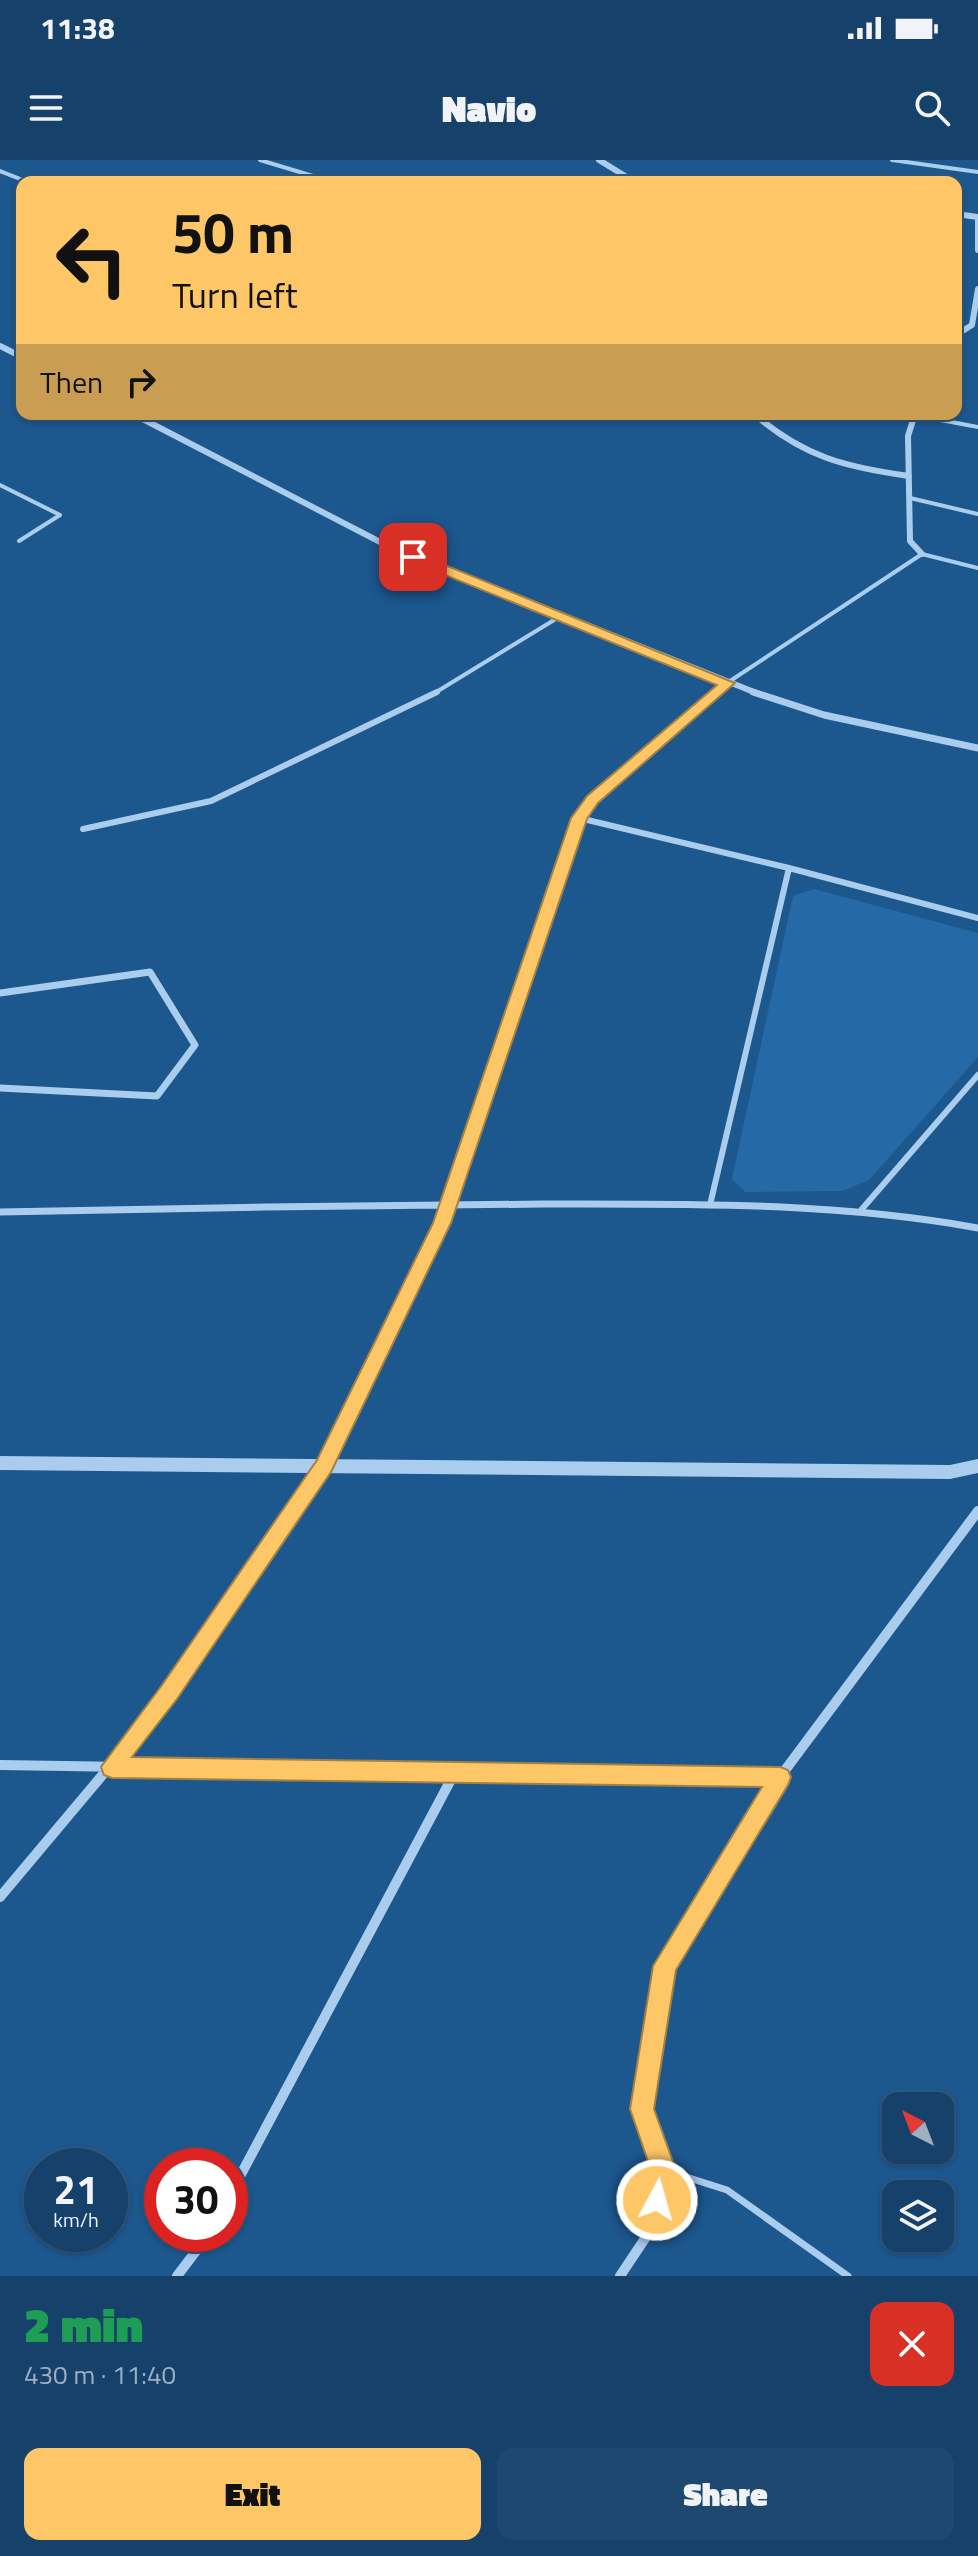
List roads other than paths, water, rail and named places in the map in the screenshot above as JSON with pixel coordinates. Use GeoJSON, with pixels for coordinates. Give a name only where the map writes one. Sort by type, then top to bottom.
{"type":"FeatureCollection","features":[{"type":"Feature","properties":{"kind":"street"},"geometry":{"type":"LineString","coordinates":[[599,160],[625,176]]}},
{"type":"Feature","properties":{"kind":"street"},"geometry":{"type":"LineString","coordinates":[[978,218],[978,250]]}},
{"type":"Feature","properties":{"kind":"street"},"geometry":{"type":"LineString","coordinates":[[962,331],[972,325],[978,289]]}},
{"type":"Feature","properties":{"kind":"street"},"geometry":{"type":"LineString","coordinates":[[145,420],[384,544],[559,617],[727,683],[824,715],[978,748]]}},
{"type":"Feature","properties":{"kind":"street"},"geometry":{"type":"LineString","coordinates":[[761,420],[781,438],[810,456],[847,468],[909,476]]}},
{"type":"Feature","properties":{"kind":"street"},"geometry":{"type":"LineString","coordinates":[[913,420],[908,436],[910,541],[922,554]]}},
{"type":"Feature","properties":{"kind":"street"},"geometry":{"type":"LineString","coordinates":[[0,1897],[112,1767],[161,1703],[324,1466],[449,1204],[579,818],[592,799],[727,683]]}},
{"type":"Feature","properties":{"kind":"street"},"geometry":{"type":"LineString","coordinates":[[0,993],[150,972],[195,1045],[157,1096],[0,1088]]}},
{"type":"Feature","properties":{"kind":"street"},"geometry":{"type":"LineString","coordinates":[[0,1212],[449,1204],[710,1205],[862,1209],[978,1228]]}},
{"type":"Feature","properties":{"kind":"street"},"geometry":{"type":"LineString","coordinates":[[0,1463],[950,1472],[978,1466]]}},
{"type":"Feature","properties":{"kind":"street"},"geometry":{"type":"LineString","coordinates":[[620,2276],[650,2231],[664,2170],[642,2109],[665,1966],[780,1777],[978,1511]]}},
{"type":"Feature","properties":{"kind":"street"},"geometry":{"type":"LineString","coordinates":[[0,1765],[780,1777]]}},
{"type":"Feature","properties":{"kind":"street"},"geometry":{"type":"LineString","coordinates":[[248,2161],[455,1772]]}},
{"type":"Feature","properties":{"kind":"street"},"geometry":{"type":"LineString","coordinates":[[177,2276],[195,2252]]}},
{"type":"Feature","properties":{"kind":"lane"},"geometry":{"type":"LineString","coordinates":[[260,160],[313,176]]}},
{"type":"Feature","properties":{"kind":"lane"},"geometry":{"type":"LineString","coordinates":[[892,160],[978,172]]}},
{"type":"Feature","properties":{"kind":"lane"},"geometry":{"type":"LineString","coordinates":[[944,420],[978,427]]}},
{"type":"Feature","properties":{"kind":"lane"},"geometry":{"type":"LineString","coordinates":[[0,485],[60,515],[19,541]]}},
{"type":"Feature","properties":{"kind":"lane"},"geometry":{"type":"LineString","coordinates":[[910,498],[978,514]]}},
{"type":"Feature","properties":{"kind":"lane"},"geometry":{"type":"LineString","coordinates":[[727,683],[922,554],[978,568]]}},
{"type":"Feature","properties":{"kind":"lane"},"geometry":{"type":"LineString","coordinates":[[83,829],[211,801],[418,703],[559,617]]}},
{"type":"Feature","properties":{"kind":"lane"},"geometry":{"type":"LineString","coordinates":[[579,818],[789,868],[978,918]]}},
{"type":"Feature","properties":{"kind":"lane"},"geometry":{"type":"LineString","coordinates":[[710,1205],[789,868]]}},
{"type":"Feature","properties":{"kind":"lane"},"geometry":{"type":"LineString","coordinates":[[862,1209],[978,1075]]}},
{"type":"Feature","properties":{"kind":"lane"},"geometry":{"type":"LineString","coordinates":[[664,2170],[727,2190],[848,2276]]}}]}
